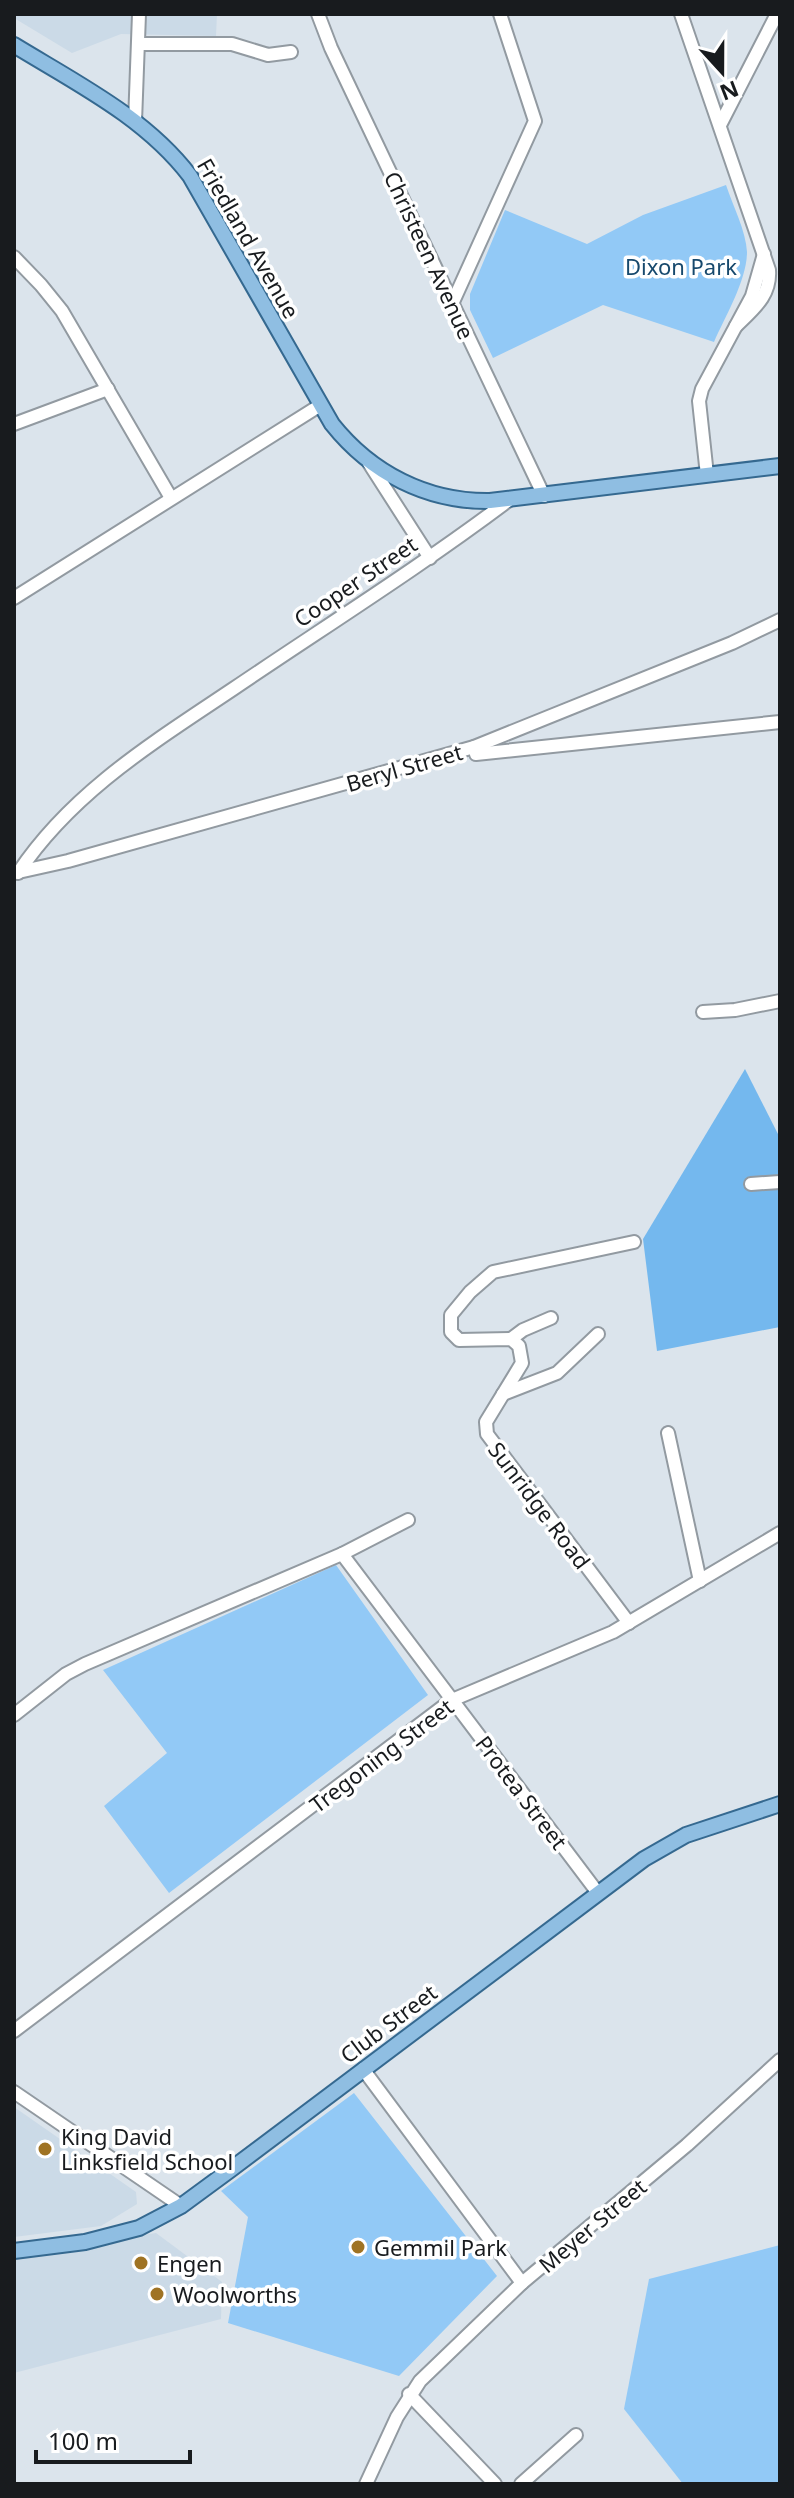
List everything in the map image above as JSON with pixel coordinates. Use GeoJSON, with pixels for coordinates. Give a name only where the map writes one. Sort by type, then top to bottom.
{"type":"FeatureCollection","features":[{"type":"Feature","properties":{"kind":"main road","name":"Friedland Avenue"},"geometry":{"type":"LineString","coordinates":[[14,45],[135,122],[170,151],[190,176],[319,406],[339,433],[369,462],[394,478],[426,492],[462,500],[509,500]]}},
{"type":"Feature","properties":{"kind":"main road","name":"Cooper Street"},"geometry":{"type":"LineString","coordinates":[[509,500],[780,466]]}},
{"type":"Feature","properties":{"kind":"main road","name":"Club Street"},"geometry":{"type":"LineString","coordinates":[[14,2251],[113,2236],[150,2224],[181,2206],[670,1842],[780,1804]]}},
{"type":"Feature","properties":{"kind":"street"},"geometry":{"type":"LineString","coordinates":[[135,122],[139,14]]}},
{"type":"Feature","properties":{"kind":"street","name":"Christeen Avenue"},"geometry":{"type":"LineString","coordinates":[[318,14],[323,31],[544,496]]}},
{"type":"Feature","properties":{"kind":"street"},"geometry":{"type":"LineString","coordinates":[[452,304],[535,121],[500,14]]}},
{"type":"Feature","properties":{"kind":"street"},"geometry":{"type":"LineString","coordinates":[[681,14],[764,254],[768,283],[757,306],[736,326],[702,389],[699,401],[707,475]]}},
{"type":"Feature","properties":{"kind":"street"},"geometry":{"type":"LineString","coordinates":[[720,125],[778,14]]}},
{"type":"Feature","properties":{"kind":"street"},"geometry":{"type":"LineString","coordinates":[[138,44],[232,44],[268,55],[291,52]]}},
{"type":"Feature","properties":{"kind":"street"},"geometry":{"type":"LineString","coordinates":[[14,257],[58,305],[171,498]]}},
{"type":"Feature","properties":{"kind":"street"},"geometry":{"type":"LineString","coordinates":[[14,424],[108,389]]}},
{"type":"Feature","properties":{"kind":"street"},"geometry":{"type":"LineString","coordinates":[[14,598],[319,406]]}},
{"type":"Feature","properties":{"kind":"street","name":"Friedland Avenue"},"geometry":{"type":"LineString","coordinates":[[369,462],[430,558]]}},
{"type":"Feature","properties":{"kind":"street","name":"Cooper Street"},"geometry":{"type":"LineString","coordinates":[[16,873],[69,813],[117,768],[430,558],[509,500]]}},
{"type":"Feature","properties":{"kind":"street","name":"Beryl Street"},"geometry":{"type":"LineString","coordinates":[[16,873],[475,750],[780,620]]}},
{"type":"Feature","properties":{"kind":"street"},"geometry":{"type":"LineString","coordinates":[[475,750],[780,722]]}},
{"type":"Feature","properties":{"kind":"street"},"geometry":{"type":"LineString","coordinates":[[703,1012],[735,1010],[780,1001]]}},
{"type":"Feature","properties":{"kind":"street"},"geometry":{"type":"LineString","coordinates":[[751,1184],[780,1182]]}},
{"type":"Feature","properties":{"kind":"street"},"geometry":{"type":"LineString","coordinates":[[551,1318],[511,1339],[459,1340],[451,1332],[451,1315],[470,1292],[499,1269],[634,1242]]}},
{"type":"Feature","properties":{"kind":"street"},"geometry":{"type":"LineString","coordinates":[[503,1394],[557,1373],[598,1334]]}},
{"type":"Feature","properties":{"kind":"street","name":"Sunridge Road"},"geometry":{"type":"LineString","coordinates":[[511,1339],[519,1346],[522,1363],[486,1422],[486,1428],[491,1440],[629,1623]]}},
{"type":"Feature","properties":{"kind":"street"},"geometry":{"type":"LineString","coordinates":[[668,1433],[700,1581]]}},
{"type":"Feature","properties":{"kind":"street"},"geometry":{"type":"LineString","coordinates":[[14,1715],[76,1668],[342,1554],[408,1520]]}},
{"type":"Feature","properties":{"kind":"street","name":"Tregoning Street"},"geometry":{"type":"LineString","coordinates":[[14,2031],[452,1700],[602,1638],[780,1533]]}},
{"type":"Feature","properties":{"kind":"street","name":"Protea Street"},"geometry":{"type":"LineString","coordinates":[[342,1554],[598,1893]]}},
{"type":"Feature","properties":{"kind":"street","name":"Meyer Street"},"geometry":{"type":"LineString","coordinates":[[366,2484],[409,2394],[427,2373],[522,2283],[687,2145],[780,2060]]}},
{"type":"Feature","properties":{"kind":"street"},"geometry":{"type":"LineString","coordinates":[[363,2069],[522,2283]]}},
{"type":"Feature","properties":{"kind":"street"},"geometry":{"type":"LineString","coordinates":[[14,2092],[181,2206]]}},
{"type":"Feature","properties":{"kind":"street"},"geometry":{"type":"LineString","coordinates":[[409,2394],[495,2484]]}},
{"type":"Feature","properties":{"kind":"street"},"geometry":{"type":"LineString","coordinates":[[521,2484],[576,2435]]}},
{"type":"Feature","properties":{"kind":"shaded area"},"geometry":{"type":"Polygon","coordinates":[[[14,14],[217,14],[216,36],[121,34],[72,53],[14,18],[14,14]]]}},
{"type":"Feature","properties":{"kind":"shaded area"},"geometry":{"type":"Polygon","coordinates":[[[745,1069],[780,1138],[780,1327],[657,1351],[643,1239],[745,1069]]]}},
{"type":"Feature","properties":{"kind":"shaded area","name":"King David Linksfield School"},"geometry":{"type":"Polygon","coordinates":[[[14,2107],[136,2192],[137,2204],[101,2226],[14,2237],[14,2107]]]}},
{"type":"Feature","properties":{"kind":"shaded area"},"geometry":{"type":"Polygon","coordinates":[[[156,2233],[222,2282],[221,2319],[14,2373],[14,2254],[156,2233]]]}},
{"type":"Feature","properties":{"kind":"green space","name":"Dixon Park"},"geometry":{"type":"Polygon","coordinates":[[[726,185],[742,227],[747,252],[739,286],[714,342],[603,305],[493,358],[470,310],[470,294],[505,210],[587,244],[643,215],[726,185]]]}},
{"type":"Feature","properties":{"kind":"green space"},"geometry":{"type":"Polygon","coordinates":[[[336,1565],[428,1695],[169,1893],[104,1806],[167,1753],[103,1670],[336,1565]]]}},
{"type":"Feature","properties":{"kind":"green space","name":"Gemmil Park"},"geometry":{"type":"Polygon","coordinates":[[[354,2093],[497,2276],[399,2376],[228,2323],[248,2217],[221,2191],[354,2093]]]}},
{"type":"Feature","properties":{"kind":"green space"},"geometry":{"type":"Polygon","coordinates":[[[780,2245],[780,2484],[683,2484],[624,2409],[649,2279],[780,2245]]]}},
{"type":"Feature","properties":{"kind":"place","name":"King David Linksfield School"},"geometry":{"type":"Point","coordinates":[45,2149]}},
{"type":"Feature","properties":{"kind":"place","name":"Gemmil Park"},"geometry":{"type":"Point","coordinates":[358,2247]}},
{"type":"Feature","properties":{"kind":"place","name":"Engen"},"geometry":{"type":"Point","coordinates":[141,2263]}},
{"type":"Feature","properties":{"kind":"place","name":"Woolworths"},"geometry":{"type":"Point","coordinates":[157,2294]}}]}
